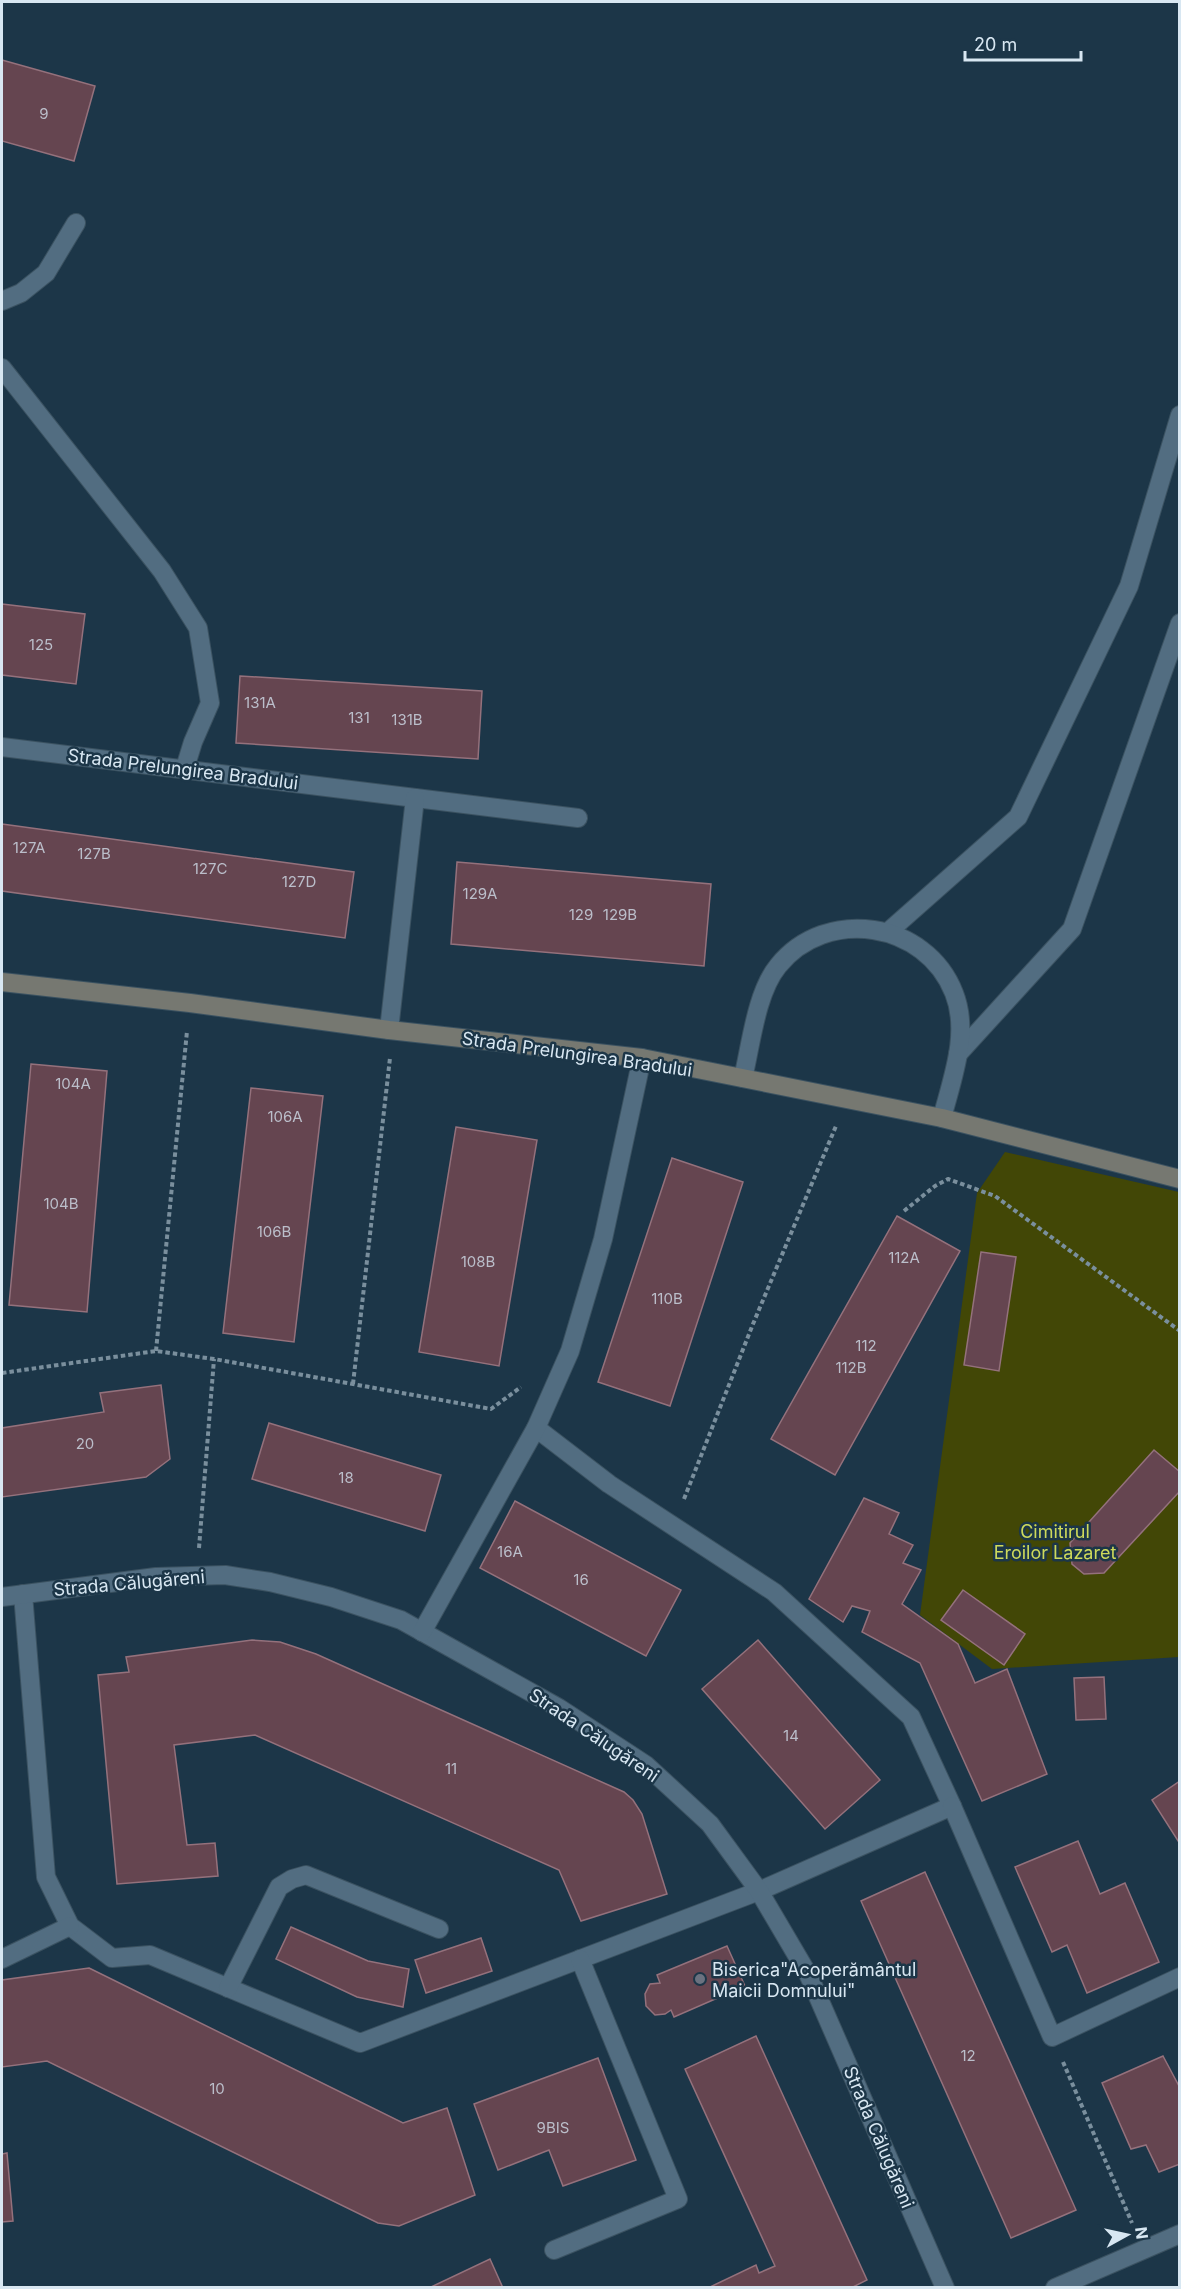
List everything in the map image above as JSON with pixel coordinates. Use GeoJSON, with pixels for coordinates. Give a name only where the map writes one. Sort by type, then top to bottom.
{"type":"FeatureCollection","features":[{"type":"Feature","properties":{"kind":"street"},"geometry":{"type":"LineString","coordinates":[[2,301],[21,293],[46,273],[76,223]]}},
{"type":"Feature","properties":{"kind":"street"},"geometry":{"type":"LineString","coordinates":[[2,368],[162,571],[198,628],[210,703],[184,768]]}},
{"type":"Feature","properties":{"kind":"street"},"geometry":{"type":"LineString","coordinates":[[888,932],[1018,818],[1129,586],[1179,415]]}},
{"type":"Feature","properties":{"kind":"street"},"geometry":{"type":"LineString","coordinates":[[958,1054],[1072,930],[1179,623]]}},
{"type":"Feature","properties":{"kind":"street","name":"Strada Prelungirea Bradului"},"geometry":{"type":"LineString","coordinates":[[2,747],[578,818]]}},
{"type":"Feature","properties":{"kind":"street"},"geometry":{"type":"LineString","coordinates":[[389,1030],[415,798]]}},
{"type":"Feature","properties":{"kind":"street"},"geometry":{"type":"LineString","coordinates":[[743,1078],[762,993],[777,966],[800,945],[828,932],[858,927],[888,932],[916,945],[939,966],[954,993],[960,1023],[958,1054],[942,1118]]}},
{"type":"Feature","properties":{"kind":"street","name":"Strada Prelungirea Bradului"},"geometry":{"type":"LineString","coordinates":[[2,982],[389,1030],[642,1058],[942,1118],[1179,1179]]}},
{"type":"Feature","properties":{"kind":"street"},"geometry":{"type":"LineString","coordinates":[[422,1632],[536,1428],[570,1351],[603,1239],[642,1058]]}},
{"type":"Feature","properties":{"kind":"street"},"geometry":{"type":"LineString","coordinates":[[536,1428],[609,1484],[774,1592],[911,1717],[1052,2037],[1179,1977]]}},
{"type":"Feature","properties":{"kind":"street","name":"Strada Călugăreni"},"geometry":{"type":"LineString","coordinates":[[2,1597],[156,1577],[225,1575],[270,1582],[401,1620],[559,1708],[646,1766],[710,1824],[759,1891],[809,1976],[945,2288]]}},
{"type":"Feature","properties":{"kind":"street"},"geometry":{"type":"LineString","coordinates":[[23,1594],[46,1876],[70,1926],[112,1958],[150,1955],[360,2043],[759,1891],[952,1806]]}},
{"type":"Feature","properties":{"kind":"street"},"geometry":{"type":"LineString","coordinates":[[228,1988],[279,1887],[292,1878],[306,1875],[439,1929]]}},
{"type":"Feature","properties":{"kind":"street"},"geometry":{"type":"LineString","coordinates":[[2,1959],[70,1926]]}},
{"type":"Feature","properties":{"kind":"street"},"geometry":{"type":"LineString","coordinates":[[554,2250],[678,2199],[580,1959]]}},
{"type":"Feature","properties":{"kind":"street"},"geometry":{"type":"LineString","coordinates":[[1055,2288],[1179,2234]]}},
{"type":"Feature","properties":{"kind":"path"},"geometry":{"type":"LineString","coordinates":[[156,1351],[190,1004]]}},
{"type":"Feature","properties":{"kind":"path"},"geometry":{"type":"LineString","coordinates":[[353,1384],[390,1055],[389,1030]]}},
{"type":"Feature","properties":{"kind":"path"},"geometry":{"type":"LineString","coordinates":[[673,1526],[753,1324],[847,1100]]}},
{"type":"Feature","properties":{"kind":"path"},"geometry":{"type":"LineString","coordinates":[[904,1210],[948,1179],[995,1196],[1179,1331]]}},
{"type":"Feature","properties":{"kind":"path"},"geometry":{"type":"LineString","coordinates":[[2,1373],[156,1351],[214,1359],[491,1409],[526,1383]]}},
{"type":"Feature","properties":{"kind":"path"},"geometry":{"type":"LineString","coordinates":[[197,1576],[214,1359]]}},
{"type":"Feature","properties":{"kind":"path"},"geometry":{"type":"LineString","coordinates":[[1052,2037],[1143,2249]]}},
{"type":"Feature","properties":{"kind":"green space","name":"Cimitirul Eroilor Lazaret"},"geometry":{"type":"Polygon","coordinates":[[[1005,1152],[1179,1192],[1179,1657],[992,1669],[920,1615],[977,1193],[1005,1152]]]}},
{"type":"Feature","properties":{"kind":"building"},"geometry":{"type":"Polygon","coordinates":[[[2,60],[95,86],[74,161],[2,141],[2,60]]]}},
{"type":"Feature","properties":{"kind":"building"},"geometry":{"type":"Polygon","coordinates":[[[2,604],[85,614],[76,684],[2,675],[2,604]]]}},
{"type":"Feature","properties":{"kind":"building"},"geometry":{"type":"Polygon","coordinates":[[[240,676],[482,691],[478,759],[236,743],[240,676]]]}},
{"type":"Feature","properties":{"kind":"building"},"geometry":{"type":"Polygon","coordinates":[[[2,824],[354,872],[345,938],[2,891],[2,824]]]}},
{"type":"Feature","properties":{"kind":"building"},"geometry":{"type":"Polygon","coordinates":[[[457,862],[711,884],[704,966],[451,944],[457,862]]]}},
{"type":"Feature","properties":{"kind":"building"},"geometry":{"type":"Polygon","coordinates":[[[31,1064],[107,1071],[87,1312],[9,1305],[31,1064]]]}},
{"type":"Feature","properties":{"kind":"building"},"geometry":{"type":"Polygon","coordinates":[[[251,1088],[323,1096],[294,1342],[223,1333],[251,1088]]]}},
{"type":"Feature","properties":{"kind":"building"},"geometry":{"type":"Polygon","coordinates":[[[456,1127],[537,1140],[499,1366],[419,1352],[456,1127]]]}},
{"type":"Feature","properties":{"kind":"building"},"geometry":{"type":"Polygon","coordinates":[[[672,1158],[743,1182],[670,1406],[598,1382],[672,1158]]]}},
{"type":"Feature","properties":{"kind":"building"},"geometry":{"type":"Polygon","coordinates":[[[897,1216],[960,1251],[835,1475],[771,1439],[897,1216]]]}},
{"type":"Feature","properties":{"kind":"building"},"geometry":{"type":"Polygon","coordinates":[[[981,1252],[1016,1257],[999,1371],[964,1365],[981,1252]]]}},
{"type":"Feature","properties":{"kind":"building"},"geometry":{"type":"Polygon","coordinates":[[[161,1385],[170,1459],[146,1477],[2,1497],[2,1428],[104,1412],[100,1393],[161,1385]]]}},
{"type":"Feature","properties":{"kind":"building"},"geometry":{"type":"Polygon","coordinates":[[[269,1423],[441,1475],[425,1531],[252,1479],[269,1423]]]}},
{"type":"Feature","properties":{"kind":"building"},"geometry":{"type":"Polygon","coordinates":[[[1154,1450],[1180,1472],[1180,1491],[1104,1573],[1084,1574],[1072,1564],[1070,1543],[1154,1450]]]}},
{"type":"Feature","properties":{"kind":"building"},"geometry":{"type":"Polygon","coordinates":[[[864,1498],[899,1513],[889,1534],[913,1545],[903,1563],[921,1570],[902,1604],[958,1644],[975,1683],[1007,1669],[1047,1774],[982,1801],[920,1663],[862,1632],[870,1611],[852,1606],[843,1622],[809,1599],[864,1498]]]}},
{"type":"Feature","properties":{"kind":"building"},"geometry":{"type":"Polygon","coordinates":[[[515,1501],[681,1590],[646,1656],[480,1568],[515,1501]]]}},
{"type":"Feature","properties":{"kind":"building"},"geometry":{"type":"Polygon","coordinates":[[[963,1590],[1025,1634],[1004,1665],[941,1620],[963,1590]]]}},
{"type":"Feature","properties":{"kind":"building"},"geometry":{"type":"Polygon","coordinates":[[[252,1640],[280,1642],[316,1654],[624,1792],[633,1800],[642,1814],[667,1894],[581,1921],[559,1870],[255,1735],[174,1745],[187,1845],[215,1843],[218,1876],[117,1884],[98,1675],[129,1672],[126,1657],[252,1640]]]}},
{"type":"Feature","properties":{"kind":"building"},"geometry":{"type":"Polygon","coordinates":[[[758,1640],[880,1780],[825,1829],[702,1689],[758,1640]]]}},
{"type":"Feature","properties":{"kind":"building"},"geometry":{"type":"Polygon","coordinates":[[[1104,1677],[1106,1719],[1076,1720],[1074,1678],[1104,1677]]]}},
{"type":"Feature","properties":{"kind":"building"},"geometry":{"type":"Polygon","coordinates":[[[1180,1781],[1180,1844],[1152,1800],[1180,1781]]]}},
{"type":"Feature","properties":{"kind":"building"},"geometry":{"type":"Polygon","coordinates":[[[1078,1841],[1100,1894],[1125,1883],[1159,1962],[1087,1993],[1067,1945],[1052,1952],[1015,1867],[1078,1841]]]}},
{"type":"Feature","properties":{"kind":"building"},"geometry":{"type":"Polygon","coordinates":[[[925,1872],[1076,2210],[1011,2238],[861,1901],[925,1872]]]}},
{"type":"Feature","properties":{"kind":"building"},"geometry":{"type":"Polygon","coordinates":[[[291,1927],[368,1961],[409,1969],[403,2007],[357,1997],[276,1959],[291,1927]]]}},
{"type":"Feature","properties":{"kind":"building"},"geometry":{"type":"Polygon","coordinates":[[[481,1938],[492,1971],[426,1993],[415,1960],[481,1938]]]}},
{"type":"Feature","properties":{"kind":"building","name":"Biserica\"Acoperământul Maicii Domnului\""},"geometry":{"type":"Polygon","coordinates":[[[727,1946],[745,1986],[674,2017],[671,2010],[665,2014],[655,2015],[646,2006],[645,1994],[650,1984],[660,1983],[657,1975],[727,1946]]]}},
{"type":"Feature","properties":{"kind":"building"},"geometry":{"type":"Polygon","coordinates":[[[89,1968],[403,2123],[447,2108],[475,2195],[399,2226],[378,2223],[47,2061],[2,2067],[2,1980],[89,1968]]]}},
{"type":"Feature","properties":{"kind":"building"},"geometry":{"type":"Polygon","coordinates":[[[756,2036],[867,2280],[851,2288],[708,2288],[756,2265],[759,2273],[775,2266],[685,2069],[756,2036]]]}},
{"type":"Feature","properties":{"kind":"building"},"geometry":{"type":"Polygon","coordinates":[[[1163,2056],[1180,2088],[1180,2164],[1159,2172],[1146,2145],[1131,2149],[1102,2083],[1163,2056]]]}},
{"type":"Feature","properties":{"kind":"building"},"geometry":{"type":"Polygon","coordinates":[[[598,2058],[636,2160],[563,2186],[549,2150],[498,2170],[474,2104],[598,2058]]]}},
{"type":"Feature","properties":{"kind":"building"},"geometry":{"type":"Polygon","coordinates":[[[7,2153],[13,2221],[2,2222],[2,2154],[7,2153]]]}},
{"type":"Feature","properties":{"kind":"building"},"geometry":{"type":"Polygon","coordinates":[[[490,2259],[503,2288],[429,2288],[490,2259]]]}},
{"type":"Feature","properties":{"kind":"place","name":"Biserica\"Acoperământul Maicii Domnului\""},"geometry":{"type":"Point","coordinates":[700,1979]}}]}
